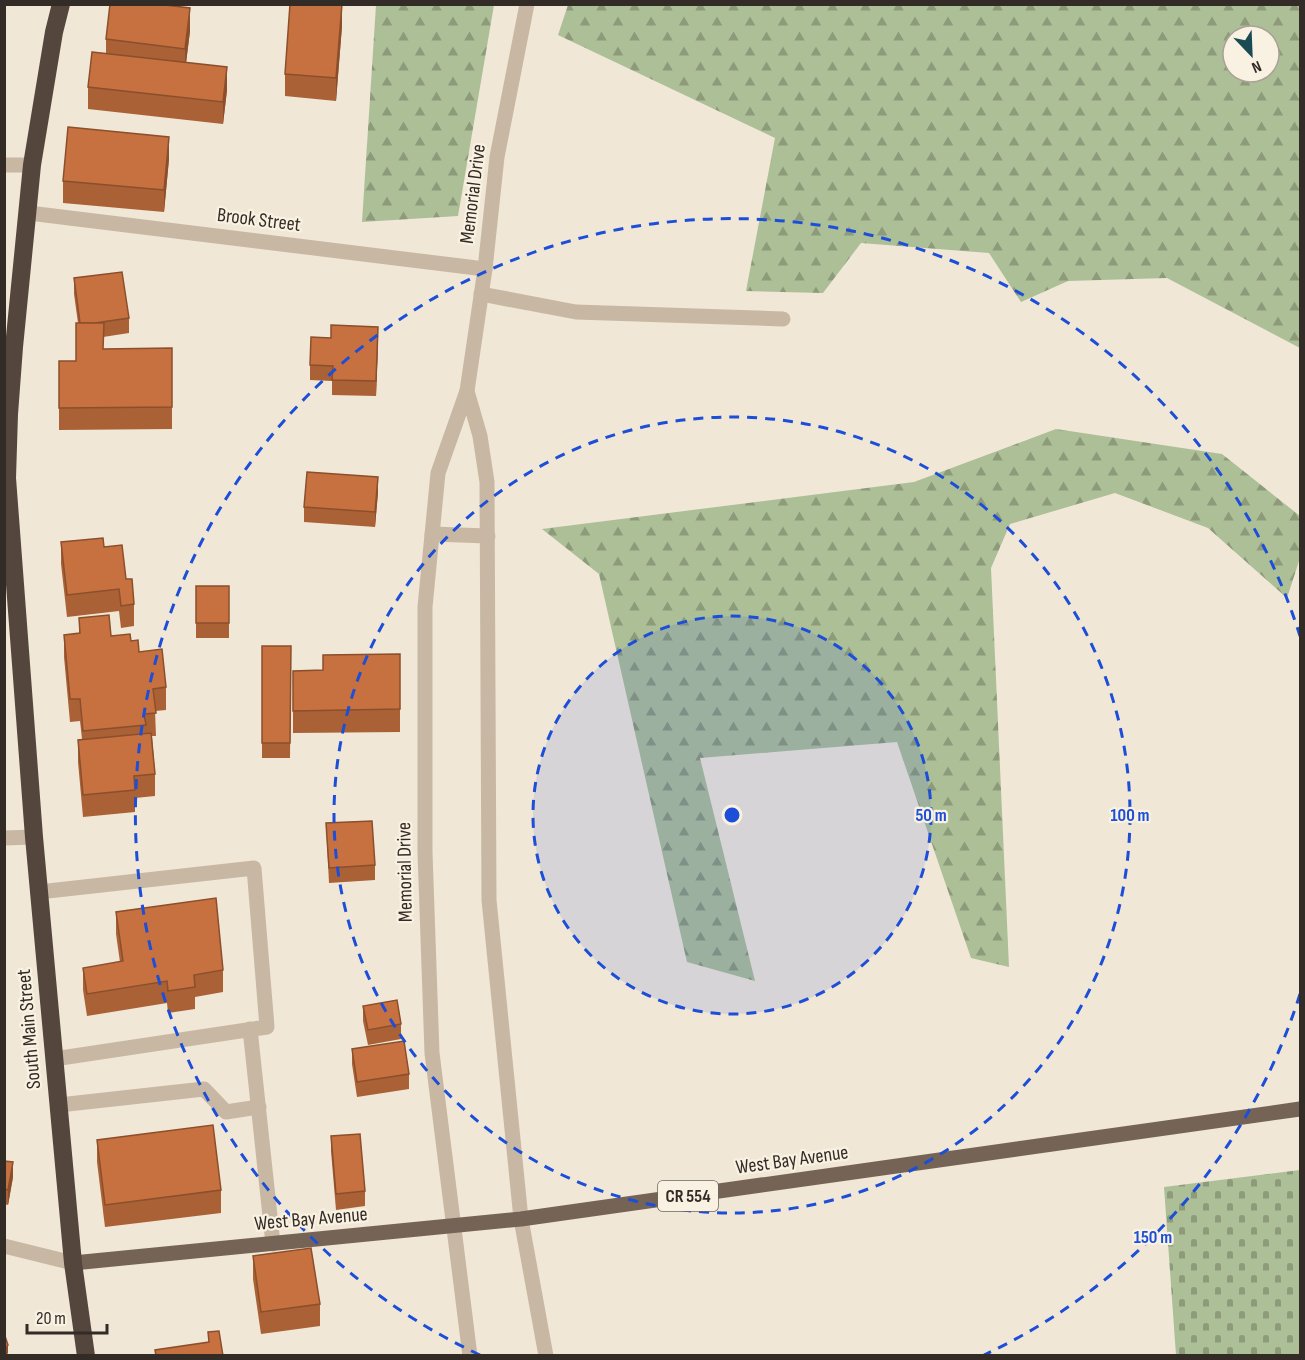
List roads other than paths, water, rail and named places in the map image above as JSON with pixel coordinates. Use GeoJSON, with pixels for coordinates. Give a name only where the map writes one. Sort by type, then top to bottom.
{"type":"FeatureCollection","features":[{"type":"Feature","properties":{"kind":"highway","name":"South Main Street"},"geometry":{"type":"LineString","coordinates":[[61,4],[54,32],[32,165],[7,400],[7,478],[34,837],[58,1105],[73,1263],[86,1356]]}},
{"type":"Feature","properties":{"kind":"main road","name":"West Bay Avenue"},"geometry":{"type":"LineString","coordinates":[[73,1263],[521,1219],[1300,1109]]}},
{"type":"Feature","properties":{"kind":"street","name":"Memorial Drive"},"geometry":{"type":"LineString","coordinates":[[470,1356],[432,1053],[425,852],[425,607],[438,473],[467,391],[485,269],[497,157],[527,4]]}},
{"type":"Feature","properties":{"kind":"street"},"geometry":{"type":"LineString","coordinates":[[4,165],[32,165]]}},
{"type":"Feature","properties":{"kind":"street","name":"Brook Street"},"geometry":{"type":"LineString","coordinates":[[28,213],[485,269]]}},
{"type":"Feature","properties":{"kind":"street"},"geometry":{"type":"LineString","coordinates":[[481,294],[576,312],[783,319]]}},
{"type":"Feature","properties":{"kind":"street","name":"Memorial Drive"},"geometry":{"type":"LineString","coordinates":[[467,391],[480,436],[487,482],[489,900],[521,1219],[546,1356]]}},
{"type":"Feature","properties":{"kind":"street"},"geometry":{"type":"LineString","coordinates":[[432,534],[488,536]]}},
{"type":"Feature","properties":{"kind":"street"},"geometry":{"type":"LineString","coordinates":[[4,838],[34,837]]}},
{"type":"Feature","properties":{"kind":"street"},"geometry":{"type":"LineString","coordinates":[[39,892],[254,868],[267,1027],[54,1059]]}},
{"type":"Feature","properties":{"kind":"street"},"geometry":{"type":"LineString","coordinates":[[250,1029],[273,1244]]}},
{"type":"Feature","properties":{"kind":"street"},"geometry":{"type":"LineString","coordinates":[[58,1105],[204,1089],[226,1112],[259,1107]]}},
{"type":"Feature","properties":{"kind":"street"},"geometry":{"type":"LineString","coordinates":[[4,1246],[73,1263]]}}]}
